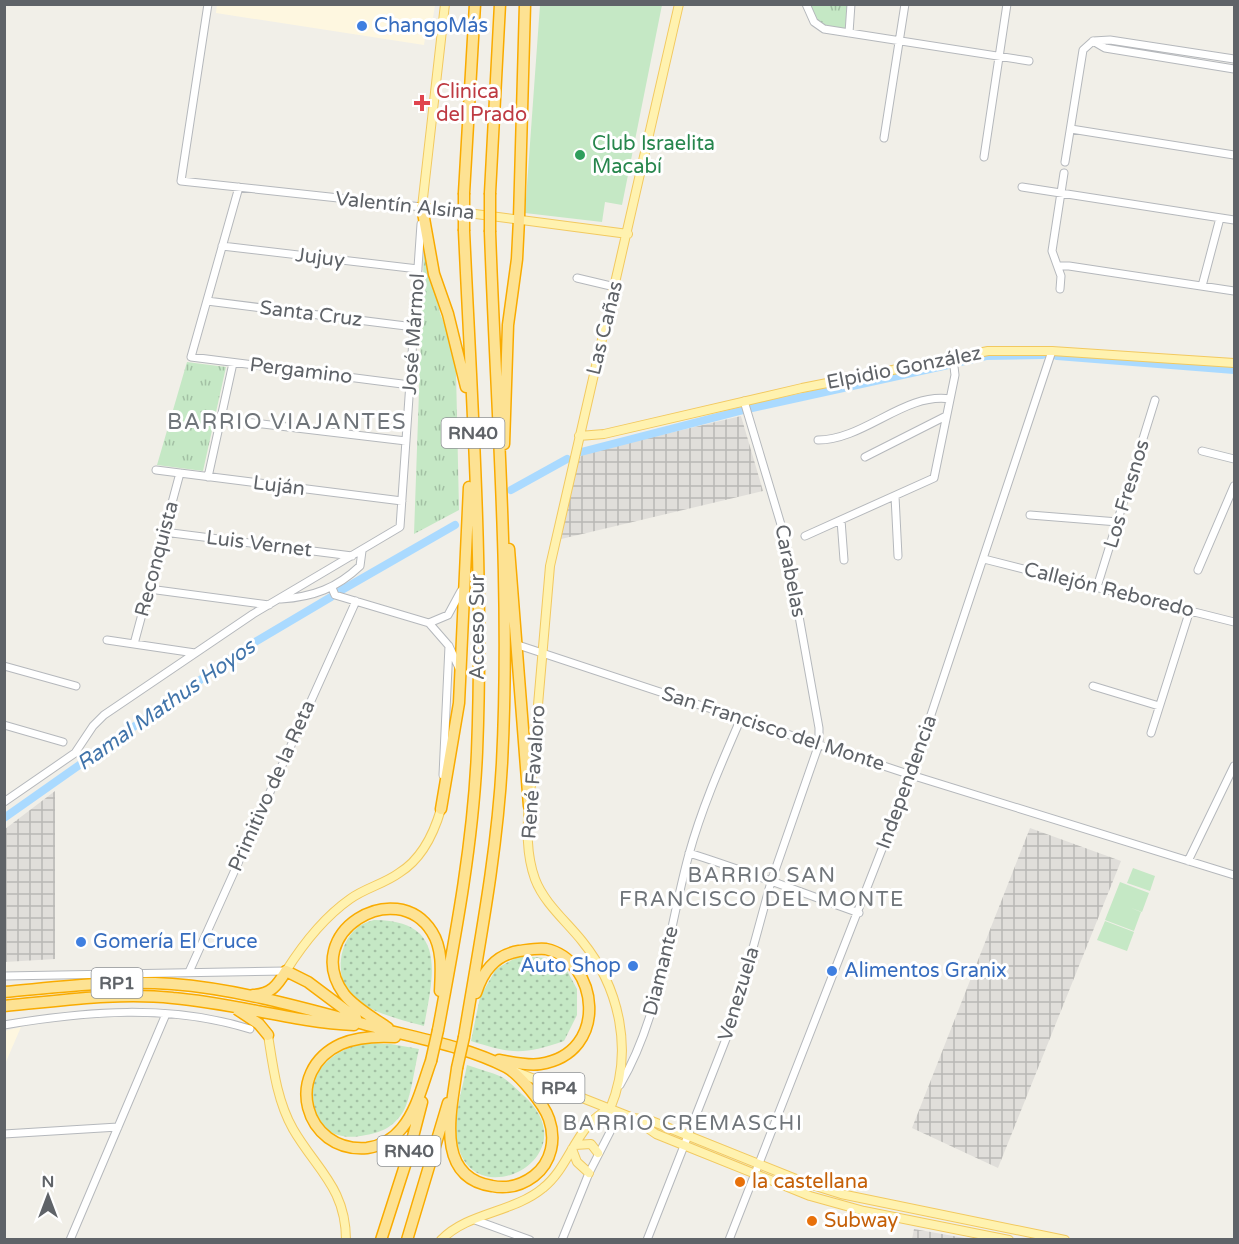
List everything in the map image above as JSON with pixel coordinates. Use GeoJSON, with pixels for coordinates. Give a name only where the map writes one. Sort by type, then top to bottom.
{"type":"FeatureCollection","features":[{"type":"Feature","properties":{"kind":"highway","name":"Acceso Sur"},"geometry":{"type":"LineString","coordinates":[[381,1239],[408,1156],[438,1030],[457,929],[477,753],[479,635],[473,421],[464,231],[465,130],[475,4]]}},
{"type":"Feature","properties":{"kind":"highway","name":"Acceso Sur"},"geometry":{"type":"LineString","coordinates":[[407,1239],[433,1157],[464,1037],[484,922],[502,763],[505,665],[501,493],[490,232],[500,4]]}},
{"type":"Feature","properties":{"kind":"highway"},"geometry":{"type":"LineString","coordinates":[[525,4],[526,49],[520,118],[519,219],[517,259],[508,325],[501,493],[518,645],[529,806]]}},
{"type":"Feature","properties":{"kind":"highway"},"geometry":{"type":"LineString","coordinates":[[423,207],[434,274],[457,349],[473,421]]}},
{"type":"Feature","properties":{"kind":"highway"},"geometry":{"type":"LineString","coordinates":[[441,808],[452,754],[462,672],[464,580],[472,441]]}},
{"type":"Feature","properties":{"kind":"highway"},"geometry":{"type":"LineString","coordinates":[[393,1032],[351,1002],[337,981],[333,963],[335,947],[341,933],[353,920],[368,912],[385,909],[406,911],[421,920],[432,932],[441,966],[438,1030]]}},
{"type":"Feature","properties":{"kind":"highway"},"geometry":{"type":"LineString","coordinates":[[464,1037],[484,972],[497,959],[510,953],[547,950],[561,956],[574,969],[585,988],[589,1003],[590,1019],[585,1035],[579,1044],[568,1053],[539,1064],[480,1058]]}},
{"type":"Feature","properties":{"kind":"highway"},"geometry":{"type":"LineString","coordinates":[[230,994],[256,995],[268,992],[277,986],[286,971],[308,982],[369,1026]]}},
{"type":"Feature","properties":{"kind":"highway","name":"RP1"},"geometry":{"type":"LineString","coordinates":[[4,992],[131,982],[175,985],[336,1015],[369,1026]]}},
{"type":"Feature","properties":{"kind":"highway","name":"RP1"},"geometry":{"type":"LineString","coordinates":[[4,1006],[131,996],[172,998],[335,1024],[369,1026]]}},
{"type":"Feature","properties":{"kind":"highway"},"geometry":{"type":"LineString","coordinates":[[227,1005],[248,1014],[267,1035]]}},
{"type":"Feature","properties":{"kind":"highway","name":"RP4"},"geometry":{"type":"LineString","coordinates":[[369,1026],[415,1037],[508,1068]]}},
{"type":"Feature","properties":{"kind":"highway"},"geometry":{"type":"LineString","coordinates":[[415,1037],[370,1037],[355,1040],[342,1044],[322,1056],[313,1067],[306,1091],[306,1103],[315,1124],[328,1138],[350,1147],[375,1147],[391,1140],[410,1117],[431,1061]]}},
{"type":"Feature","properties":{"kind":"highway"},"geometry":{"type":"LineString","coordinates":[[457,1068],[450,1129],[452,1157],[471,1178],[484,1185],[498,1188],[522,1183],[537,1173],[548,1158],[553,1141],[547,1112],[538,1099],[508,1068]]}},
{"type":"Feature","properties":{"kind":"main road"},"geometry":{"type":"LineString","coordinates":[[423,207],[445,4]]}},
{"type":"Feature","properties":{"kind":"main road","name":"Las Cañas"},"geometry":{"type":"LineString","coordinates":[[543,653],[546,590],[571,463],[628,234],[679,4]]}},
{"type":"Feature","properties":{"kind":"main road","name":"Valentín Alsina"},"geometry":{"type":"LineString","coordinates":[[423,207],[628,234]]}},
{"type":"Feature","properties":{"kind":"main road","name":"Elpidio González"},"geometry":{"type":"LineString","coordinates":[[579,436],[604,434],[744,401],[988,351],[1052,351],[1234,363]]}},
{"type":"Feature","properties":{"kind":"main road","name":"René Favaloro"},"geometry":{"type":"LineString","coordinates":[[441,1239],[451,1231],[534,1195],[554,1177],[592,1119],[610,1108],[620,1085],[621,1036],[611,993],[589,950],[558,914],[536,881],[528,846],[529,806],[543,653]]}},
{"type":"Feature","properties":{"kind":"main road"},"geometry":{"type":"LineString","coordinates":[[286,971],[314,931],[350,898],[400,873],[420,854],[435,828],[441,808]]}},
{"type":"Feature","properties":{"kind":"main road"},"geometry":{"type":"LineString","coordinates":[[267,1035],[283,1106],[293,1130],[327,1174],[337,1194],[345,1222],[346,1239]]}},
{"type":"Feature","properties":{"kind":"main road","name":"RP4"},"geometry":{"type":"LineString","coordinates":[[508,1068],[610,1108],[633,1118],[645,1128],[810,1196],[864,1211],[1009,1239]]}},
{"type":"Feature","properties":{"kind":"main road","name":"RP4"},"geometry":{"type":"LineString","coordinates":[[633,1118],[649,1120],[760,1165],[841,1194],[1065,1239]]}},
{"type":"Feature","properties":{"kind":"main road"},"geometry":{"type":"LineString","coordinates":[[589,1173],[577,1162],[573,1147],[591,1143],[598,1153]]}},
{"type":"Feature","properties":{"kind":"street","name":"Valentín Alsina"},"geometry":{"type":"LineString","coordinates":[[208,4],[181,181],[423,207]]}},
{"type":"Feature","properties":{"kind":"street"},"geometry":{"type":"LineString","coordinates":[[526,49],[531,4]]}},
{"type":"Feature","properties":{"kind":"street"},"geometry":{"type":"LineString","coordinates":[[806,4],[818,26],[849,33],[1029,61]]}},
{"type":"Feature","properties":{"kind":"street"},"geometry":{"type":"LineString","coordinates":[[849,33],[851,4]]}},
{"type":"Feature","properties":{"kind":"street"},"geometry":{"type":"LineString","coordinates":[[884,138],[904,4]]}},
{"type":"Feature","properties":{"kind":"street"},"geometry":{"type":"LineString","coordinates":[[984,157],[1007,4]]}},
{"type":"Feature","properties":{"kind":"street"},"geometry":{"type":"LineString","coordinates":[[1065,162],[1083,50],[1093,41],[1110,40],[1234,59]]}},
{"type":"Feature","properties":{"kind":"street"},"geometry":{"type":"LineString","coordinates":[[1093,41],[1105,48],[1234,69]]}},
{"type":"Feature","properties":{"kind":"street"},"geometry":{"type":"LineString","coordinates":[[1201,63],[1203,54]]}},
{"type":"Feature","properties":{"kind":"street"},"geometry":{"type":"LineString","coordinates":[[1071,129],[1234,155]]}},
{"type":"Feature","properties":{"kind":"street"},"geometry":{"type":"LineString","coordinates":[[1060,289],[1058,266],[1052,251],[1064,173]]}},
{"type":"Feature","properties":{"kind":"street"},"geometry":{"type":"LineString","coordinates":[[207,301],[239,187]]}},
{"type":"Feature","properties":{"kind":"street"},"geometry":{"type":"LineString","coordinates":[[1022,187],[1234,220]]}},
{"type":"Feature","properties":{"kind":"street","name":"José Mármol"},"geometry":{"type":"LineString","coordinates":[[362,551],[400,527],[423,207]]}},
{"type":"Feature","properties":{"kind":"street"},"geometry":{"type":"LineString","coordinates":[[1202,286],[1220,218]]}},
{"type":"Feature","properties":{"kind":"street","name":"Jujuy"},"geometry":{"type":"LineString","coordinates":[[222,246],[418,269]]}},
{"type":"Feature","properties":{"kind":"street"},"geometry":{"type":"LineString","coordinates":[[1058,266],[1234,291]]}},
{"type":"Feature","properties":{"kind":"street"},"geometry":{"type":"LineString","coordinates":[[577,278],[615,287]]}},
{"type":"Feature","properties":{"kind":"street","name":"Santa Cruz"},"geometry":{"type":"LineString","coordinates":[[207,301],[414,327]]}},
{"type":"Feature","properties":{"kind":"street","name":"Pergamino"},"geometry":{"type":"LineString","coordinates":[[207,301],[191,357],[410,385]]}},
{"type":"Feature","properties":{"kind":"street","name":"Independencia"},"geometry":{"type":"LineString","coordinates":[[729,1239],[860,913],[911,775],[1052,351]]}},
{"type":"Feature","properties":{"kind":"street"},"geometry":{"type":"LineString","coordinates":[[805,536],[934,478],[954,375],[953,358]]}},
{"type":"Feature","properties":{"kind":"street"},"geometry":{"type":"LineString","coordinates":[[208,477],[233,363]]}},
{"type":"Feature","properties":{"kind":"street"},"geometry":{"type":"LineString","coordinates":[[818,440],[841,438],[928,398],[950,399]]}},
{"type":"Feature","properties":{"kind":"street","name":"Los Fresnos"},"geometry":{"type":"LineString","coordinates":[[1098,587],[1155,400]]}},
{"type":"Feature","properties":{"kind":"street","name":"Carabelas"},"geometry":{"type":"LineString","coordinates":[[744,401],[785,538],[819,728],[819,744]]}},
{"type":"Feature","properties":{"kind":"street"},"geometry":{"type":"LineString","coordinates":[[865,457],[946,416]]}},
{"type":"Feature","properties":{"kind":"street"},"geometry":{"type":"LineString","coordinates":[[221,419],[406,441]]}},
{"type":"Feature","properties":{"kind":"street"},"geometry":{"type":"LineString","coordinates":[[1202,451],[1234,459]]}},
{"type":"Feature","properties":{"kind":"street","name":"Luján"},"geometry":{"type":"LineString","coordinates":[[156,470],[402,501]]}},
{"type":"Feature","properties":{"kind":"street","name":"Reconquista"},"geometry":{"type":"LineString","coordinates":[[134,644],[180,473]]}},
{"type":"Feature","properties":{"kind":"street"},"geometry":{"type":"LineString","coordinates":[[1198,570],[1234,486]]}},
{"type":"Feature","properties":{"kind":"street"},"geometry":{"type":"LineString","coordinates":[[895,496],[898,556]]}},
{"type":"Feature","properties":{"kind":"street"},"geometry":{"type":"LineString","coordinates":[[1030,515],[1118,522]]}},
{"type":"Feature","properties":{"kind":"street"},"geometry":{"type":"LineString","coordinates":[[841,520],[844,560]]}},
{"type":"Feature","properties":{"kind":"street","name":"Luis Vernet"},"geometry":{"type":"LineString","coordinates":[[164,532],[353,556]]}},
{"type":"Feature","properties":{"kind":"street"},"geometry":{"type":"LineString","coordinates":[[4,802],[75,753],[99,718],[269,605],[362,551]]}},
{"type":"Feature","properties":{"kind":"street"},"geometry":{"type":"LineString","coordinates":[[279,599],[304,598],[332,588],[360,566],[362,551]]}},
{"type":"Feature","properties":{"kind":"street","name":"Callejón Reboredo"},"geometry":{"type":"LineString","coordinates":[[984,559],[1234,622]]}},
{"type":"Feature","properties":{"kind":"street"},"geometry":{"type":"LineString","coordinates":[[429,623],[451,612],[464,580]]}},
{"type":"Feature","properties":{"kind":"street"},"geometry":{"type":"LineString","coordinates":[[332,588],[335,595],[429,623],[448,646],[462,672]]}},
{"type":"Feature","properties":{"kind":"street"},"geometry":{"type":"LineString","coordinates":[[149,589],[269,605]]}},
{"type":"Feature","properties":{"kind":"street","name":"Primitivo de la Reta"},"geometry":{"type":"LineString","coordinates":[[189,972],[356,602]]}},
{"type":"Feature","properties":{"kind":"street"},"geometry":{"type":"LineString","coordinates":[[1151,733],[1190,610]]}},
{"type":"Feature","properties":{"kind":"street"},"geometry":{"type":"LineString","coordinates":[[106,640],[195,653]]}},
{"type":"Feature","properties":{"kind":"street","name":"San Francisco del Monte"},"geometry":{"type":"LineString","coordinates":[[518,645],[911,775],[1234,875]]}},
{"type":"Feature","properties":{"kind":"street"},"geometry":{"type":"LineString","coordinates":[[441,808],[448,646]]}},
{"type":"Feature","properties":{"kind":"street"},"geometry":{"type":"LineString","coordinates":[[4,666],[76,686]]}},
{"type":"Feature","properties":{"kind":"street"},"geometry":{"type":"LineString","coordinates":[[1093,686],[1160,706]]}},
{"type":"Feature","properties":{"kind":"street","name":"Diamante"},"geometry":{"type":"LineString","coordinates":[[620,1085],[639,1049],[653,1007],[689,853],[707,797],[741,718]]}},
{"type":"Feature","properties":{"kind":"street"},"geometry":{"type":"LineString","coordinates":[[4,725],[63,742]]}},
{"type":"Feature","properties":{"kind":"street","name":"Venezuela"},"geometry":{"type":"LineString","coordinates":[[647,1239],[733,1021],[771,882],[819,744]]}},
{"type":"Feature","properties":{"kind":"street"},"geometry":{"type":"LineString","coordinates":[[1188,861],[1234,766]]}},
{"type":"Feature","properties":{"kind":"street"},"geometry":{"type":"LineString","coordinates":[[689,853],[761,876],[771,882],[860,913]]}},
{"type":"Feature","properties":{"kind":"street"},"geometry":{"type":"LineString","coordinates":[[4,976],[286,971]]}},
{"type":"Feature","properties":{"kind":"street"},"geometry":{"type":"LineString","coordinates":[[4,1025],[61,1015],[110,1011],[166,1014],[213,1020],[250,1029]]}},
{"type":"Feature","properties":{"kind":"street"},"geometry":{"type":"LineString","coordinates":[[70,1239],[166,1014]]}},
{"type":"Feature","properties":{"kind":"street"},"geometry":{"type":"LineString","coordinates":[[562,1239],[589,1173],[611,1129],[610,1108]]}},
{"type":"Feature","properties":{"kind":"street"},"geometry":{"type":"LineString","coordinates":[[4,1134],[117,1127]]}},
{"type":"Feature","properties":{"kind":"street"},"geometry":{"type":"LineString","coordinates":[[475,1220],[530,1239]]}},
{"type":"Feature","properties":{"kind":"shaded area","name":"ChangoMás"},"geometry":{"type":"Polygon","coordinates":[[[217,4],[435,5],[433,18],[428,19],[424,45],[216,13],[217,4]]]}},
{"type":"Feature","properties":{"kind":"shaded area"},"geometry":{"type":"Polygon","coordinates":[[[741,416],[763,491],[557,540],[573,463],[585,453],[741,416]]]}},
{"type":"Feature","properties":{"kind":"shaded area"},"geometry":{"type":"Polygon","coordinates":[[[55,791],[55,959],[5,962],[5,829],[55,791]]]}},
{"type":"Feature","properties":{"kind":"shaded area"},"geometry":{"type":"Polygon","coordinates":[[[1030,828],[1121,861],[998,1168],[912,1128],[1030,828]]]}},
{"type":"Feature","properties":{"kind":"shaded area"},"geometry":{"type":"Polygon","coordinates":[[[21,1027],[5,1064],[5,1031],[21,1027]]]}},
{"type":"Feature","properties":{"kind":"shaded area"},"geometry":{"type":"Polygon","coordinates":[[[914,1229],[970,1239],[912,1239],[914,1229]]]}},
{"type":"Feature","properties":{"kind":"green space","name":"Club Israelita Macabí"},"geometry":{"type":"Polygon","coordinates":[[[540,5],[662,5],[622,205],[605,202],[602,222],[525,213],[540,5]]]}},
{"type":"Feature","properties":{"kind":"green space"},"geometry":{"type":"Polygon","coordinates":[[[806,5],[851,5],[849,33],[818,26],[806,5]]]}},
{"type":"Feature","properties":{"kind":"green space"},"geometry":{"type":"Polygon","coordinates":[[[424,248],[440,313],[452,344],[456,371],[459,510],[414,534],[424,248]]]}},
{"type":"Feature","properties":{"kind":"green space"},"geometry":{"type":"Polygon","coordinates":[[[187,362],[226,367],[203,471],[157,465],[187,362]]]}},
{"type":"Feature","properties":{"kind":"green space"},"geometry":{"type":"Polygon","coordinates":[[[1133,868],[1155,876],[1150,891],[1127,883],[1133,868]]]}},
{"type":"Feature","properties":{"kind":"green space"},"geometry":{"type":"Polygon","coordinates":[[[1120,882],[1149,893],[1142,912],[1131,908],[1141,912],[1134,931],[1105,920],[1120,882]]]}},
{"type":"Feature","properties":{"kind":"green space"},"geometry":{"type":"Polygon","coordinates":[[[374,920],[398,922],[414,929],[425,940],[430,953],[432,969],[424,1026],[385,1015],[366,1006],[357,1001],[346,988],[341,960],[346,942],[359,927],[374,920]]]}},
{"type":"Feature","properties":{"kind":"green space"},"geometry":{"type":"Polygon","coordinates":[[[1105,921],[1134,932],[1127,951],[1097,940],[1105,921]]]}},
{"type":"Feature","properties":{"kind":"green space"},"geometry":{"type":"Polygon","coordinates":[[[519,956],[547,958],[565,967],[577,989],[577,1015],[564,1041],[538,1049],[518,1051],[471,1041],[480,997],[496,969],[519,956]]]}},
{"type":"Feature","properties":{"kind":"green space"},"geometry":{"type":"Polygon","coordinates":[[[391,1044],[419,1049],[411,1091],[403,1112],[391,1125],[372,1134],[345,1136],[329,1131],[317,1119],[312,1104],[312,1088],[319,1071],[333,1057],[354,1046],[391,1044]]]}},
{"type":"Feature","properties":{"kind":"green space"},"geometry":{"type":"Polygon","coordinates":[[[467,1065],[505,1079],[523,1095],[540,1117],[544,1137],[538,1155],[524,1168],[507,1176],[488,1177],[472,1169],[460,1152],[456,1132],[467,1065]]]}},
{"type":"Feature","properties":{"kind":"waterway","name":"Ramal Mathus Hoyos"},"geometry":{"type":"LineString","coordinates":[[960,362],[986,356],[1042,355]]}},
{"type":"Feature","properties":{"kind":"waterway","name":"Ramal Mathus Hoyos"},"geometry":{"type":"LineString","coordinates":[[1057,356],[1234,370]]}},
{"type":"Feature","properties":{"kind":"waterway","name":"Ramal Mathus Hoyos"},"geometry":{"type":"LineString","coordinates":[[752,408],[948,365]]}},
{"type":"Feature","properties":{"kind":"waterway","name":"Ramal Mathus Hoyos"},"geometry":{"type":"LineString","coordinates":[[581,452],[740,411]]}},
{"type":"Feature","properties":{"kind":"waterway","name":"Ramal Mathus Hoyos"},"geometry":{"type":"LineString","coordinates":[[511,490],[567,459]]}},
{"type":"Feature","properties":{"kind":"waterway","name":"Ramal Mathus Hoyos"},"geometry":{"type":"LineString","coordinates":[[340,591],[455,525]]}},
{"type":"Feature","properties":{"kind":"waterway","name":"Ramal Mathus Hoyos"},"geometry":{"type":"LineString","coordinates":[[4,818],[250,645],[331,597]]}},
{"type":"Feature","properties":{"kind":"place","name":"ChangoMás"},"geometry":{"type":"Point","coordinates":[362,26]}},
{"type":"Feature","properties":{"kind":"place","name":"Clinica del Prado"},"geometry":{"type":"Point","coordinates":[422,103]}},
{"type":"Feature","properties":{"kind":"place","name":"Club Israelita Macabí"},"geometry":{"type":"Point","coordinates":[580,155]}},
{"type":"Feature","properties":{"kind":"place","name":"Gomería El Cruce"},"geometry":{"type":"Point","coordinates":[81,942]}},
{"type":"Feature","properties":{"kind":"place","name":"Auto Shop"},"geometry":{"type":"Point","coordinates":[633,966]}},
{"type":"Feature","properties":{"kind":"place","name":"Alimentos Granix"},"geometry":{"type":"Point","coordinates":[832,971]}},
{"type":"Feature","properties":{"kind":"place","name":"la castellana"},"geometry":{"type":"Point","coordinates":[740,1182]}},
{"type":"Feature","properties":{"kind":"place","name":"Subway"},"geometry":{"type":"Point","coordinates":[812,1221]}},
{"type":"Feature","properties":{"kind":"district","name":"BARRIO VIAJANTES"},"geometry":{"type":"Point","coordinates":[287,422]}},
{"type":"Feature","properties":{"kind":"district","name":"BARRIO SAN FRANCISCO DEL MONTE"},"geometry":{"type":"Point","coordinates":[762,887]}},
{"type":"Feature","properties":{"kind":"district","name":"BARRIO CREMASCHI"},"geometry":{"type":"Point","coordinates":[683,1123]}}]}
